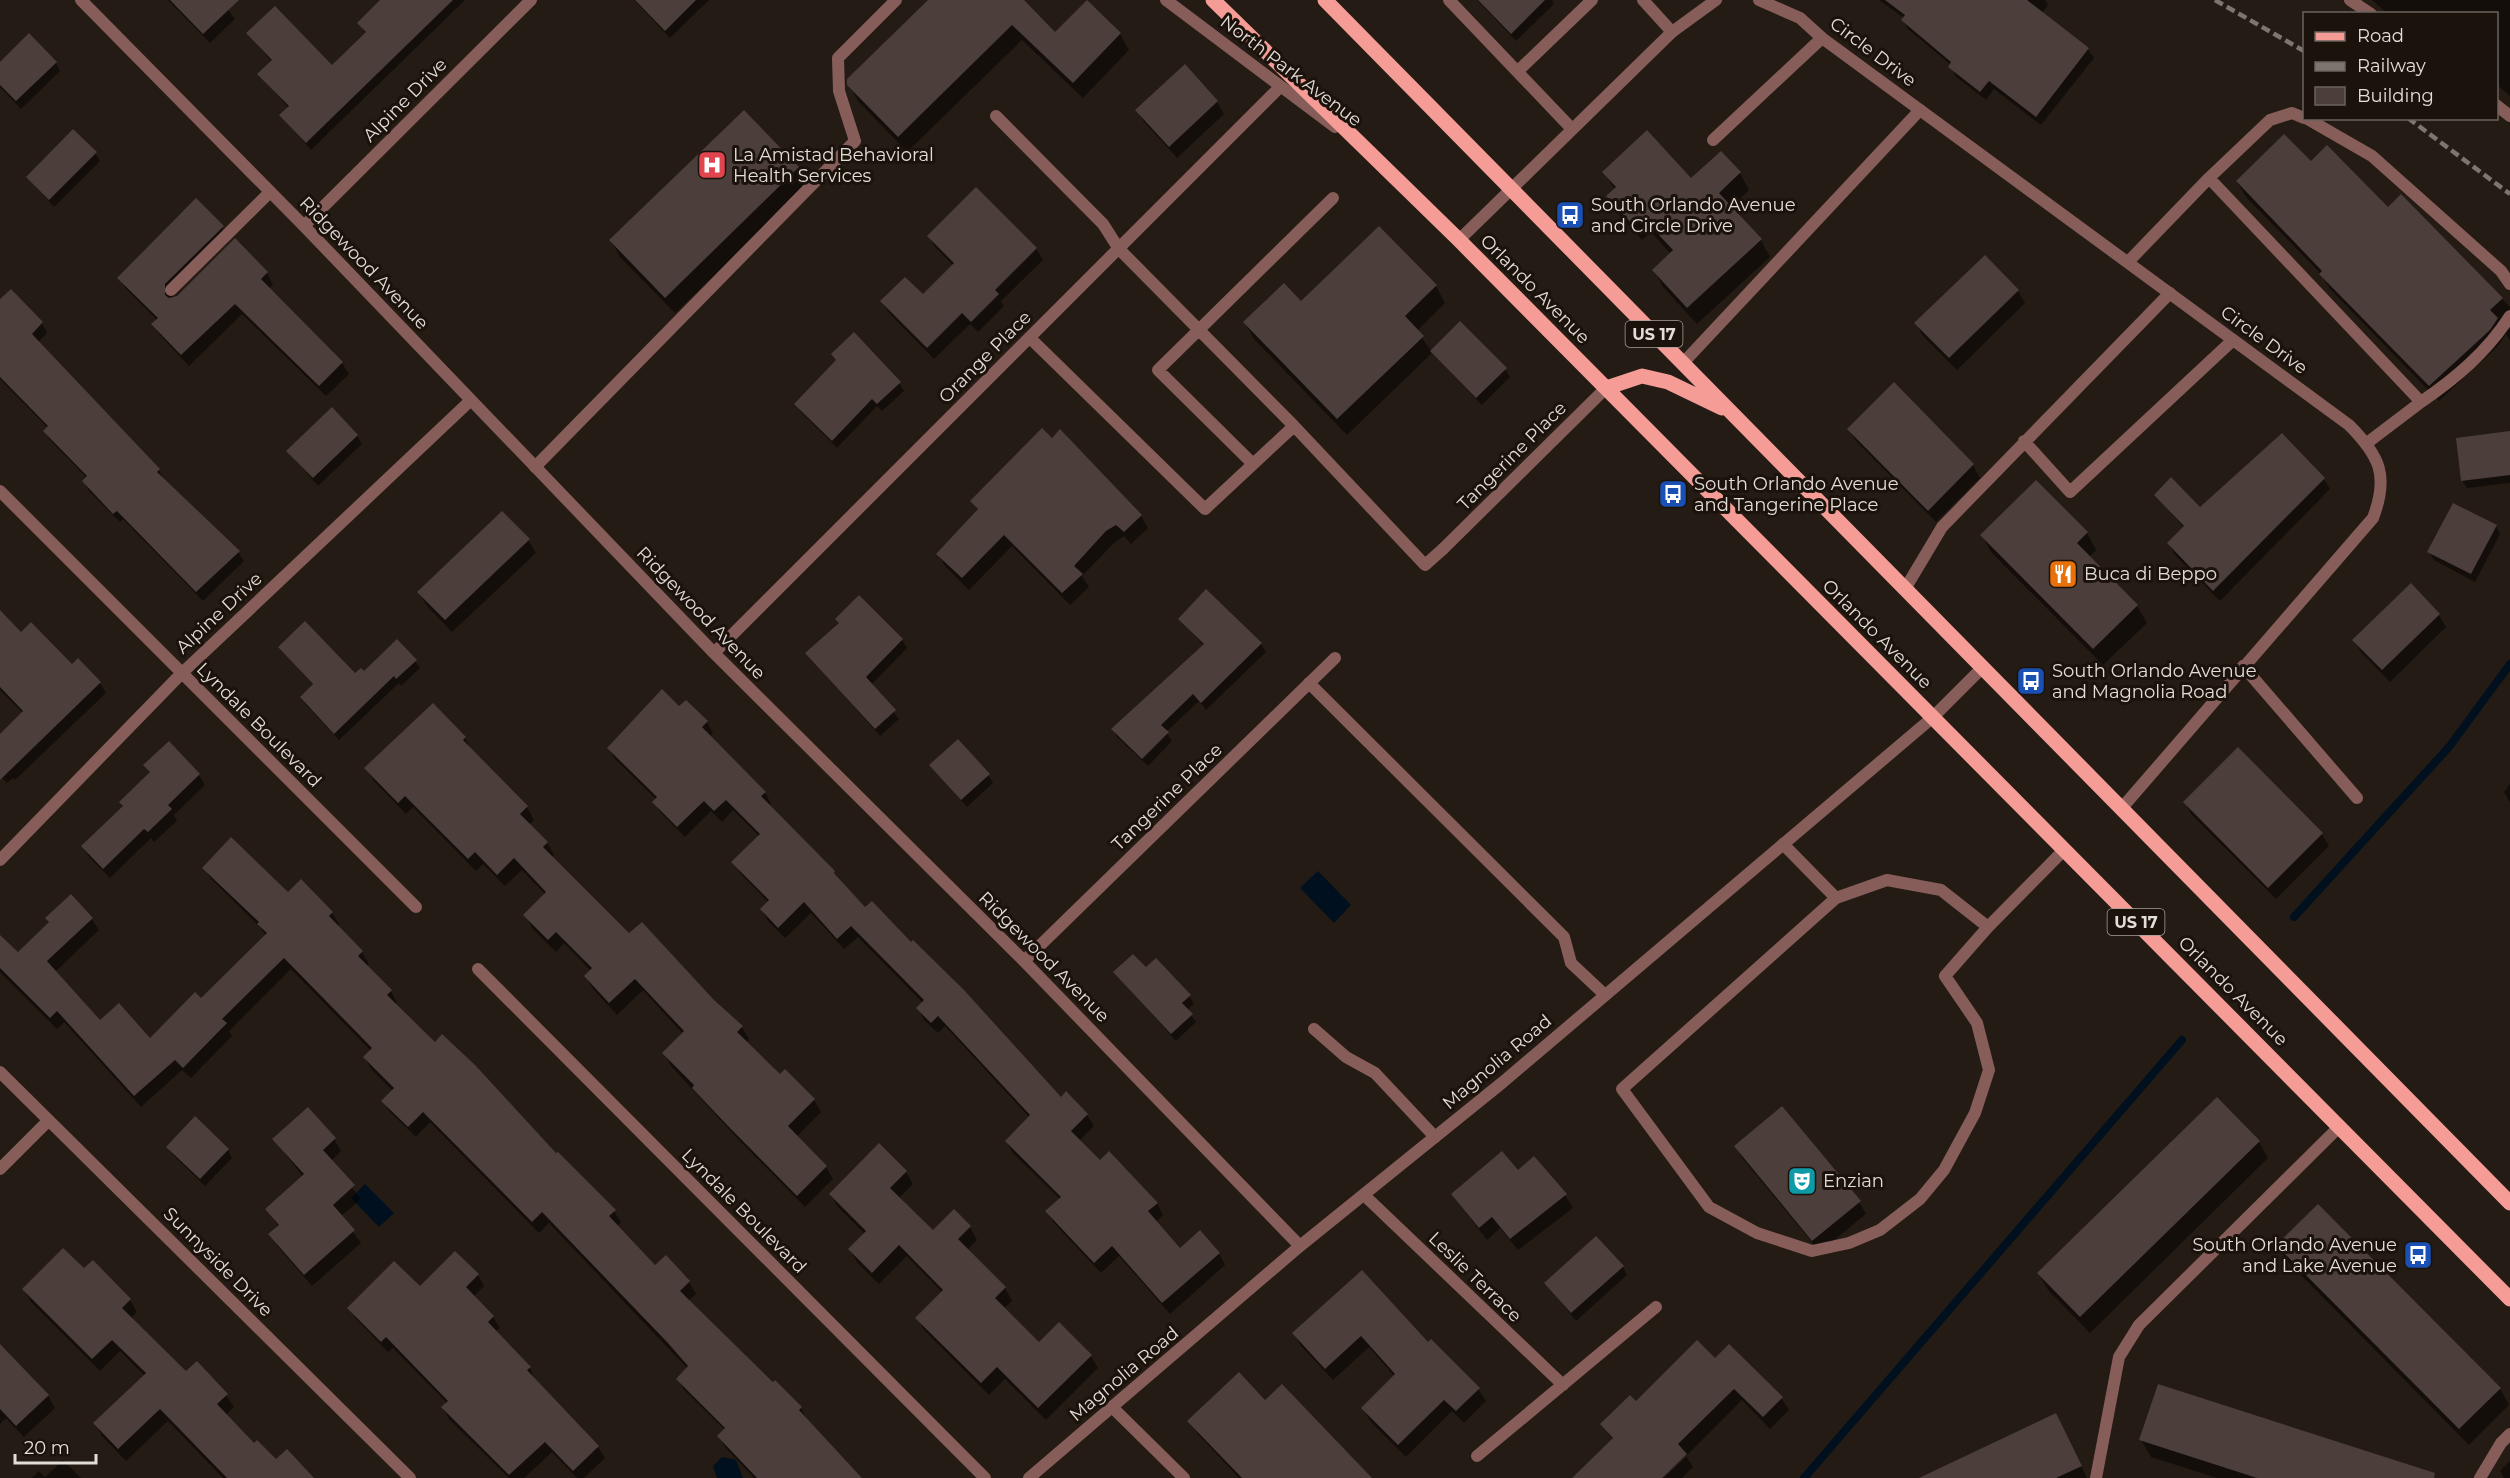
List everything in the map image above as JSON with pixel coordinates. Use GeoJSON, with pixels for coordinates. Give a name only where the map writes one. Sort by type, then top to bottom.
{"type":"FeatureCollection","features":[{"type":"Feature","properties":{"kind":"main road","name":"Orlando Avenue"},"geometry":{"type":"LineString","coordinates":[[1213,0],[1459,240],[2510,1299]]}},
{"type":"Feature","properties":{"kind":"main road","name":"US 17"},"geometry":{"type":"LineString","coordinates":[[1325,0],[2510,1203]]}},
{"type":"Feature","properties":{"kind":"main road"},"geometry":{"type":"LineString","coordinates":[[1606,388],[1642,376],[1668,382],[1731,412]]}},
{"type":"Feature","properties":{"kind":"street","name":"Ridgewood Avenue"},"geometry":{"type":"LineString","coordinates":[[81,0],[304,226],[714,653],[1024,961],[1300,1246]]}},
{"type":"Feature","properties":{"kind":"street","name":"Alpine Drive"},"geometry":{"type":"LineString","coordinates":[[304,226],[531,0]]}},
{"type":"Feature","properties":{"kind":"street"},"geometry":{"type":"LineString","coordinates":[[536,467],[855,141],[839,91],[838,58],[896,0]]}},
{"type":"Feature","properties":{"kind":"street","name":"North Park Avenue"},"geometry":{"type":"LineString","coordinates":[[1166,0],[1366,149]]}},
{"type":"Feature","properties":{"kind":"street"},"geometry":{"type":"LineString","coordinates":[[1449,0],[1572,129]]}},
{"type":"Feature","properties":{"kind":"street"},"geometry":{"type":"LineString","coordinates":[[1518,71],[1592,0]]}},
{"type":"Feature","properties":{"kind":"street"},"geometry":{"type":"LineString","coordinates":[[1643,0],[1672,32]]}},
{"type":"Feature","properties":{"kind":"street"},"geometry":{"type":"LineString","coordinates":[[1459,240],[1672,32],[1716,0]]}},
{"type":"Feature","properties":{"kind":"street","name":"Circle Drive"},"geometry":{"type":"LineString","coordinates":[[1759,0],[1800,18],[1822,38],[2349,425],[2367,443],[2379,463],[2382,493],[2373,518],[2121,809]]}},
{"type":"Feature","properties":{"kind":"street"},"geometry":{"type":"LineString","coordinates":[[2350,0],[2368,12]]}},
{"type":"Feature","properties":{"kind":"street"},"geometry":{"type":"LineString","coordinates":[[1713,140],[1822,38]]}},
{"type":"Feature","properties":{"kind":"street","name":"Orange Place"},"geometry":{"type":"LineString","coordinates":[[714,653],[1281,87]]}},
{"type":"Feature","properties":{"kind":"street"},"geometry":{"type":"LineString","coordinates":[[2498,107],[2510,116]]}},
{"type":"Feature","properties":{"kind":"street"},"geometry":{"type":"LineString","coordinates":[[1683,363],[1920,110]]}},
{"type":"Feature","properties":{"kind":"street"},"geometry":{"type":"LineString","coordinates":[[2128,262],[2209,178],[2270,120],[2292,113],[2303,117]]}},
{"type":"Feature","properties":{"kind":"street"},"geometry":{"type":"LineString","coordinates":[[996,116],[1103,224],[1119,249],[1294,426],[1205,509],[1030,338]]}},
{"type":"Feature","properties":{"kind":"street"},"geometry":{"type":"LineString","coordinates":[[2309,120],[2372,156],[2501,271],[2510,284]]}},
{"type":"Feature","properties":{"kind":"street"},"geometry":{"type":"LineString","coordinates":[[2209,178],[2421,402]]}},
{"type":"Feature","properties":{"kind":"street"},"geometry":{"type":"LineString","coordinates":[[171,290],[270,192]]}},
{"type":"Feature","properties":{"kind":"street"},"geometry":{"type":"LineString","coordinates":[[1253,464],[1158,370],[1333,198]]}},
{"type":"Feature","properties":{"kind":"street"},"geometry":{"type":"LineString","coordinates":[[1905,589],[1942,527],[2170,293]]}},
{"type":"Feature","properties":{"kind":"street"},"geometry":{"type":"LineString","coordinates":[[2367,443],[2457,377],[2495,339],[2510,316]]}},
{"type":"Feature","properties":{"kind":"street"},"geometry":{"type":"LineString","coordinates":[[2024,441],[2070,492],[2233,340]]}},
{"type":"Feature","properties":{"kind":"street","name":"Tangerine Place"},"geometry":{"type":"LineString","coordinates":[[1294,426],[1425,565],[1606,388]]}},
{"type":"Feature","properties":{"kind":"street","name":"Alpine Drive"},"geometry":{"type":"LineString","coordinates":[[0,860],[181,674],[471,400]]}},
{"type":"Feature","properties":{"kind":"street","name":"Lyndale Boulevard"},"geometry":{"type":"LineString","coordinates":[[0,491],[416,907]]}},
{"type":"Feature","properties":{"kind":"street","name":"Tangerine Place"},"geometry":{"type":"LineString","coordinates":[[1024,961],[1335,658]]}},
{"type":"Feature","properties":{"kind":"street"},"geometry":{"type":"LineString","coordinates":[[2243,666],[2357,798]]}},
{"type":"Feature","properties":{"kind":"street","name":"Magnolia Road"},"geometry":{"type":"LineString","coordinates":[[1029,1478],[1300,1246],[1605,995],[1932,718],[1983,667]]}},
{"type":"Feature","properties":{"kind":"street"},"geometry":{"type":"LineString","coordinates":[[1309,683],[1564,937],[1571,963],[1605,995]]}},
{"type":"Feature","properties":{"kind":"street"},"geometry":{"type":"LineString","coordinates":[[1783,844],[1836,898]]}},
{"type":"Feature","properties":{"kind":"street"},"geometry":{"type":"LineString","coordinates":[[1988,927],[1941,890],[1887,880],[1836,898],[1622,1089],[1709,1207],[1757,1233],[1812,1251],[1849,1243],[1880,1230],[1920,1199],[1944,1170],[1975,1113],[1989,1070],[1977,1023],[1945,976],[1988,927],[2064,850]]}},
{"type":"Feature","properties":{"kind":"street","name":"Lyndale Boulevard"},"geometry":{"type":"LineString","coordinates":[[478,969],[985,1478]]}},
{"type":"Feature","properties":{"kind":"street"},"geometry":{"type":"LineString","coordinates":[[1314,1029],[1346,1057],[1375,1073],[1435,1137]]}},
{"type":"Feature","properties":{"kind":"street","name":"Sunnyside Drive"},"geometry":{"type":"LineString","coordinates":[[0,1072],[411,1478]]}},
{"type":"Feature","properties":{"kind":"street"},"geometry":{"type":"LineString","coordinates":[[0,1169],[48,1121]]}},
{"type":"Feature","properties":{"kind":"street"},"geometry":{"type":"LineString","coordinates":[[2096,1478],[2119,1357],[2139,1325],[2340,1126]]}},
{"type":"Feature","properties":{"kind":"street","name":"Leslie Terrace"},"geometry":{"type":"LineString","coordinates":[[1364,1195],[1563,1385]]}},
{"type":"Feature","properties":{"kind":"street"},"geometry":{"type":"LineString","coordinates":[[1477,1456],[1656,1307]]}},
{"type":"Feature","properties":{"kind":"street"},"geometry":{"type":"LineString","coordinates":[[1113,1408],[1185,1478]]}},
{"type":"Feature","properties":{"kind":"street"},"geometry":{"type":"LineString","coordinates":[[2480,1478],[2501,1443],[2510,1434]]}},
{"type":"Feature","properties":{"kind":"water"},"geometry":{"type":"Polygon","coordinates":[[[1318,871],[1351,905],[1334,923],[1300,888],[1318,871]]]}},
{"type":"Feature","properties":{"kind":"water"},"geometry":{"type":"Polygon","coordinates":[[[365,1184],[394,1213],[379,1227],[351,1198],[365,1184]]]}},
{"type":"Feature","properties":{"kind":"water"},"geometry":{"type":"Polygon","coordinates":[[[722,1457],[736,1460],[743,1478],[717,1478],[713,1466],[722,1457]]]}},
{"type":"Feature","properties":{"kind":"building"},"geometry":{"type":"Polygon","coordinates":[[[170,0],[239,0],[203,34],[170,0]]]}},
{"type":"Feature","properties":{"kind":"building"},"geometry":{"type":"Polygon","coordinates":[[[380,0],[453,0],[306,143],[279,115],[289,106],[257,74],[272,60],[246,33],[275,6],[332,65],[366,32],[357,23],[380,0]]]}},
{"type":"Feature","properties":{"kind":"building"},"geometry":{"type":"Polygon","coordinates":[[[635,0],[696,0],[665,31],[635,0]]]}},
{"type":"Feature","properties":{"kind":"building"},"geometry":{"type":"Polygon","coordinates":[[[928,0],[1024,0],[1055,32],[1087,0],[1121,33],[1073,83],[1012,25],[898,137],[847,85],[847,79],[928,0]]]}},
{"type":"Feature","properties":{"kind":"building"},"geometry":{"type":"Polygon","coordinates":[[[1478,0],[1545,0],[1511,34],[1478,0]]]}},
{"type":"Feature","properties":{"kind":"building"},"geometry":{"type":"Polygon","coordinates":[[[1885,0],[2027,0],[2089,48],[2036,117],[1989,81],[1980,92],[1948,67],[1951,62],[1901,20],[1905,15],[1885,0]]]}},
{"type":"Feature","properties":{"kind":"building"},"geometry":{"type":"Polygon","coordinates":[[[29,33],[57,62],[16,101],[0,85],[0,62],[29,33]]]}},
{"type":"Feature","properties":{"kind":"building"},"geometry":{"type":"Polygon","coordinates":[[[1185,64],[1218,101],[1169,147],[1135,110],[1185,64]]]}},
{"type":"Feature","properties":{"kind":"building"},"geometry":{"type":"Polygon","coordinates":[[[744,110],[799,167],[665,298],[609,240],[744,110]]]}},
{"type":"Feature","properties":{"kind":"building"},"geometry":{"type":"Polygon","coordinates":[[[73,129],[97,152],[49,200],[26,177],[73,129]]]}},
{"type":"Feature","properties":{"kind":"building"},"geometry":{"type":"Polygon","coordinates":[[[1647,130],[1691,178],[1721,151],[1741,172],[1719,193],[1762,239],[1687,308],[1652,270],[1673,250],[1641,216],[1632,224],[1606,196],[1616,187],[1602,172],[1647,130]]]}},
{"type":"Feature","properties":{"kind":"building"},"geometry":{"type":"Polygon","coordinates":[[[2284,134],[2311,161],[2327,145],[2388,207],[2401,194],[2503,298],[2490,310],[2498,318],[2490,330],[2429,386],[2319,274],[2322,271],[2236,181],[2284,134]]]}},
{"type":"Feature","properties":{"kind":"building"},"geometry":{"type":"Polygon","coordinates":[[[976,187],[1037,248],[995,290],[999,294],[971,322],[962,313],[927,348],[880,301],[905,277],[923,294],[954,263],[927,236],[976,187]]]}},
{"type":"Feature","properties":{"kind":"building"},"geometry":{"type":"Polygon","coordinates":[[[196,198],[224,226],[165,284],[165,295],[169,298],[177,296],[235,238],[268,272],[261,279],[343,362],[319,386],[235,304],[181,355],[151,324],[158,318],[117,278],[196,198]]]}},
{"type":"Feature","properties":{"kind":"building"},"geometry":{"type":"Polygon","coordinates":[[[1379,226],[1437,285],[1405,316],[1424,336],[1337,419],[1243,322],[1284,283],[1301,301],[1379,226]]]}},
{"type":"Feature","properties":{"kind":"building"},"geometry":{"type":"Polygon","coordinates":[[[1985,255],[2019,290],[1949,358],[1914,323],[1985,255]]]}},
{"type":"Feature","properties":{"kind":"building"},"geometry":{"type":"Polygon","coordinates":[[[11,289],[43,322],[32,334],[160,469],[157,472],[240,551],[196,592],[117,511],[113,514],[82,481],[87,476],[43,431],[48,426],[0,377],[0,299],[11,289]]]}},
{"type":"Feature","properties":{"kind":"building"},"geometry":{"type":"Polygon","coordinates":[[[1460,321],[1507,368],[1476,398],[1430,351],[1460,321]]]}},
{"type":"Feature","properties":{"kind":"building"},"geometry":{"type":"Polygon","coordinates":[[[854,332],[901,382],[877,404],[872,399],[832,441],[794,404],[836,360],[831,354],[854,332]]]}},
{"type":"Feature","properties":{"kind":"building"},"geometry":{"type":"Polygon","coordinates":[[[1894,382],[1974,464],[1928,511],[1847,429],[1894,382]]]}},
{"type":"Feature","properties":{"kind":"building"},"geometry":{"type":"Polygon","coordinates":[[[332,407],[358,435],[313,478],[286,451],[332,407]]]}},
{"type":"Feature","properties":{"kind":"building"},"geometry":{"type":"Polygon","coordinates":[[[1042,428],[1052,438],[1060,429],[1142,515],[1124,532],[1116,525],[1106,531],[1074,566],[1083,574],[1062,593],[1004,535],[962,578],[936,554],[978,509],[970,501],[1042,428]]]}},
{"type":"Feature","properties":{"kind":"building"},"geometry":{"type":"Polygon","coordinates":[[[2510,431],[2510,475],[2461,481],[2456,438],[2510,431]]]}},
{"type":"Feature","properties":{"kind":"building"},"geometry":{"type":"Polygon","coordinates":[[[2282,433],[2325,478],[2213,591],[2167,543],[2184,526],[2154,495],[2171,477],[2200,507],[2282,433]]]}},
{"type":"Feature","properties":{"kind":"building","name":"Buca di Beppo"},"geometry":{"type":"Polygon","coordinates":[[[2036,480],[2088,532],[2077,543],[2138,605],[2093,649],[1980,535],[2036,480]]]}},
{"type":"Feature","properties":{"kind":"building"},"geometry":{"type":"Polygon","coordinates":[[[2453,503],[2497,525],[2471,574],[2427,552],[2453,503]]]}},
{"type":"Feature","properties":{"kind":"building"},"geometry":{"type":"Polygon","coordinates":[[[502,511],[530,539],[445,620],[417,592],[502,511]]]}},
{"type":"Feature","properties":{"kind":"building"},"geometry":{"type":"Polygon","coordinates":[[[2411,583],[2440,614],[2382,670],[2352,640],[2411,583]]]}},
{"type":"Feature","properties":{"kind":"building"},"geometry":{"type":"Polygon","coordinates":[[[1206,589],[1262,643],[1201,703],[1193,694],[1161,725],[1169,732],[1142,759],[1111,729],[1204,644],[1178,619],[1206,589]]]}},
{"type":"Feature","properties":{"kind":"building"},"geometry":{"type":"Polygon","coordinates":[[[859,595],[903,639],[866,677],[896,710],[875,729],[805,653],[839,623],[835,619],[859,595]]]}},
{"type":"Feature","properties":{"kind":"building"},"geometry":{"type":"Polygon","coordinates":[[[0,610],[21,632],[31,622],[72,664],[78,658],[101,682],[0,780],[0,734],[23,711],[0,687],[0,610]]]}},
{"type":"Feature","properties":{"kind":"building"},"geometry":{"type":"Polygon","coordinates":[[[305,621],[355,673],[361,668],[364,671],[397,639],[417,660],[396,679],[394,676],[334,734],[300,697],[313,684],[278,647],[305,621]]]}},
{"type":"Feature","properties":{"kind":"building"},"geometry":{"type":"Polygon","coordinates":[[[662,689],[679,706],[686,700],[708,721],[702,727],[766,792],[761,796],[835,871],[834,873],[865,907],[872,901],[911,942],[913,940],[964,990],[1061,1097],[1066,1091],[1088,1114],[1071,1131],[1100,1160],[1109,1151],[1158,1203],[1148,1211],[1180,1248],[1200,1230],[1220,1253],[1162,1303],[1112,1246],[1094,1263],[1045,1211],[1061,1197],[1005,1141],[1030,1115],[938,1016],[931,1023],[916,1008],[924,1000],[851,926],[837,939],[804,902],[778,928],[760,909],[769,900],[731,862],[760,834],[726,800],[714,811],[704,801],[677,827],[652,802],[657,797],[607,748],[662,689]]]}},
{"type":"Feature","properties":{"kind":"building"},"geometry":{"type":"Polygon","coordinates":[[[433,703],[466,737],[463,740],[528,806],[520,814],[548,842],[543,847],[629,933],[642,922],[714,1000],[743,1026],[737,1032],[780,1074],[785,1069],[815,1099],[788,1126],[827,1166],[797,1196],[692,1088],[694,1085],[662,1053],[684,1031],[635,979],[609,1003],[584,976],[592,968],[556,932],[548,940],[523,915],[546,892],[514,858],[497,875],[475,852],[468,859],[405,796],[398,803],[364,768],[433,703]]]}},
{"type":"Feature","properties":{"kind":"building"},"geometry":{"type":"Polygon","coordinates":[[[958,739],[990,774],[961,800],[929,765],[958,739]]]}},
{"type":"Feature","properties":{"kind":"building"},"geometry":{"type":"Polygon","coordinates":[[[169,741],[200,774],[168,805],[172,809],[148,832],[144,829],[103,869],[81,846],[123,806],[119,802],[150,772],[143,765],[169,741]]]}},
{"type":"Feature","properties":{"kind":"building"},"geometry":{"type":"Polygon","coordinates":[[[2238,747],[2323,833],[2268,888],[2183,802],[2238,747]]]}},
{"type":"Feature","properties":{"kind":"building"},"geometry":{"type":"Polygon","coordinates":[[[231,837],[288,892],[301,879],[333,912],[329,916],[363,951],[358,956],[392,990],[387,995],[435,1042],[442,1034],[476,1066],[556,1153],[558,1152],[616,1210],[609,1216],[655,1265],[666,1255],[690,1281],[680,1291],[773,1382],[775,1380],[802,1407],[799,1410],[862,1478],[757,1478],[717,1436],[725,1428],[676,1379],[688,1366],[667,1342],[542,1212],[532,1222],[423,1112],[408,1127],[381,1101],[394,1088],[363,1057],[372,1048],[284,958],[222,1019],[227,1023],[183,1068],[175,1060],[134,1096],[57,1011],[50,1018],[0,968],[0,935],[18,952],[49,922],[45,918],[71,894],[93,918],[47,961],[100,1020],[119,1003],[150,1038],[195,992],[201,998],[267,933],[257,924],[259,922],[202,868],[231,837]]]}},
{"type":"Feature","properties":{"kind":"building"},"geometry":{"type":"Polygon","coordinates":[[[1133,954],[1146,967],[1156,958],[1191,995],[1182,1003],[1193,1014],[1171,1034],[1113,972],[1133,954]]]}},
{"type":"Feature","properties":{"kind":"building"},"geometry":{"type":"Polygon","coordinates":[[[2217,1097],[2260,1141],[2080,1317],[2037,1273],[2217,1097]]]}},
{"type":"Feature","properties":{"kind":"building"},"geometry":{"type":"Polygon","coordinates":[[[1782,1106],[1861,1201],[1812,1241],[1734,1146],[1782,1106]]]}},
{"type":"Feature","properties":{"kind":"building"},"geometry":{"type":"Polygon","coordinates":[[[308,1107],[336,1138],[323,1150],[355,1185],[333,1205],[355,1230],[304,1275],[268,1234],[279,1225],[265,1209],[304,1174],[272,1139],[308,1107]]]}},
{"type":"Feature","properties":{"kind":"building"},"geometry":{"type":"Polygon","coordinates":[[[195,1116],[229,1149],[200,1179],[166,1147],[195,1116]]]}},
{"type":"Feature","properties":{"kind":"building"},"geometry":{"type":"Polygon","coordinates":[[[879,1143],[907,1171],[890,1188],[933,1230],[954,1209],[971,1226],[958,1239],[1006,1287],[995,1298],[1039,1342],[1059,1322],[1092,1355],[1038,1408],[997,1367],[981,1383],[915,1318],[943,1290],[899,1245],[872,1273],[848,1249],[866,1231],[829,1194],[879,1143]]]}},
{"type":"Feature","properties":{"kind":"building"},"geometry":{"type":"Polygon","coordinates":[[[1502,1151],[1518,1170],[1534,1156],[1567,1194],[1510,1239],[1492,1217],[1479,1228],[1451,1194],[1502,1151]]]}},
{"type":"Feature","properties":{"kind":"building"},"geometry":{"type":"Polygon","coordinates":[[[2318,1204],[2501,1388],[2459,1429],[2276,1245],[2318,1204]]]}},
{"type":"Feature","properties":{"kind":"building"},"geometry":{"type":"Polygon","coordinates":[[[1596,1236],[1624,1266],[1571,1313],[1544,1283],[1596,1236]]]}},
{"type":"Feature","properties":{"kind":"building"},"geometry":{"type":"Polygon","coordinates":[[[63,1248],[84,1268],[93,1260],[131,1299],[122,1308],[186,1371],[197,1361],[228,1394],[217,1404],[254,1443],[257,1440],[276,1459],[287,1449],[314,1478],[227,1478],[160,1409],[118,1449],[93,1423],[146,1373],[112,1340],[92,1359],[22,1289],[63,1248]]]}},
{"type":"Feature","properties":{"kind":"building"},"geometry":{"type":"Polygon","coordinates":[[[455,1251],[479,1274],[466,1287],[494,1316],[488,1322],[531,1367],[527,1370],[599,1446],[573,1471],[545,1442],[509,1475],[441,1407],[448,1401],[386,1337],[381,1342],[347,1308],[394,1261],[420,1286],[455,1251]]]}},
{"type":"Feature","properties":{"kind":"building"},"geometry":{"type":"Polygon","coordinates":[[[1362,1270],[1428,1342],[1431,1339],[1480,1388],[1456,1411],[1444,1400],[1398,1445],[1361,1408],[1395,1374],[1361,1336],[1325,1369],[1292,1333],[1362,1270]]]}},
{"type":"Feature","properties":{"kind":"building"},"geometry":{"type":"Polygon","coordinates":[[[1697,1340],[1715,1358],[1729,1344],[1783,1397],[1763,1417],[1734,1389],[1678,1444],[1687,1454],[1662,1478],[1572,1478],[1613,1438],[1600,1424],[1630,1395],[1636,1401],[1697,1340]]]}},
{"type":"Feature","properties":{"kind":"building"},"geometry":{"type":"Polygon","coordinates":[[[0,1344],[49,1395],[16,1426],[0,1409],[0,1344]]]}},
{"type":"Feature","properties":{"kind":"building"},"geometry":{"type":"Polygon","coordinates":[[[1239,1372],[1265,1400],[1282,1384],[1372,1478],[1242,1478],[1187,1421],[1239,1372]]]}},
{"type":"Feature","properties":{"kind":"building"},"geometry":{"type":"Polygon","coordinates":[[[2158,1384],[2435,1473],[2434,1478],[2257,1478],[2139,1440],[2158,1384]]]}},
{"type":"Feature","properties":{"kind":"building"},"geometry":{"type":"Polygon","coordinates":[[[2056,1413],[2082,1466],[2056,1478],[1919,1478],[2056,1413]]]}},
{"type":"Feature","properties":{"kind":"waterway"},"geometry":{"type":"LineString","coordinates":[[2294,917],[2449,747],[2510,664]]}},
{"type":"Feature","properties":{"kind":"waterway"},"geometry":{"type":"LineString","coordinates":[[1804,1478],[2182,1040]]}},
{"type":"Feature","properties":{"kind":"railway"},"geometry":{"type":"LineString","coordinates":[[2215,0],[2303,50]]}},
{"type":"Feature","properties":{"kind":"railway"},"geometry":{"type":"LineString","coordinates":[[2411,120],[2510,194]]}},
{"type":"Feature","properties":{"kind":"place","name":"La Amistad Behavioral Health Services"},"geometry":{"type":"Point","coordinates":[712,165]}},
{"type":"Feature","properties":{"kind":"place","name":"South Orlando Avenue and Circle Drive"},"geometry":{"type":"Point","coordinates":[1570,215]}},
{"type":"Feature","properties":{"kind":"place","name":"South Orlando Avenue and Tangerine Place"},"geometry":{"type":"Point","coordinates":[1673,494]}},
{"type":"Feature","properties":{"kind":"place","name":"Buca di Beppo"},"geometry":{"type":"Point","coordinates":[2063,574]}},
{"type":"Feature","properties":{"kind":"place","name":"South Orlando Avenue and Magnolia Road"},"geometry":{"type":"Point","coordinates":[2031,681]}},
{"type":"Feature","properties":{"kind":"place","name":"Enzian"},"geometry":{"type":"Point","coordinates":[1802,1181]}},
{"type":"Feature","properties":{"kind":"place","name":"South Orlando Avenue and Lake Avenue"},"geometry":{"type":"Point","coordinates":[2418,1255]}}]}
